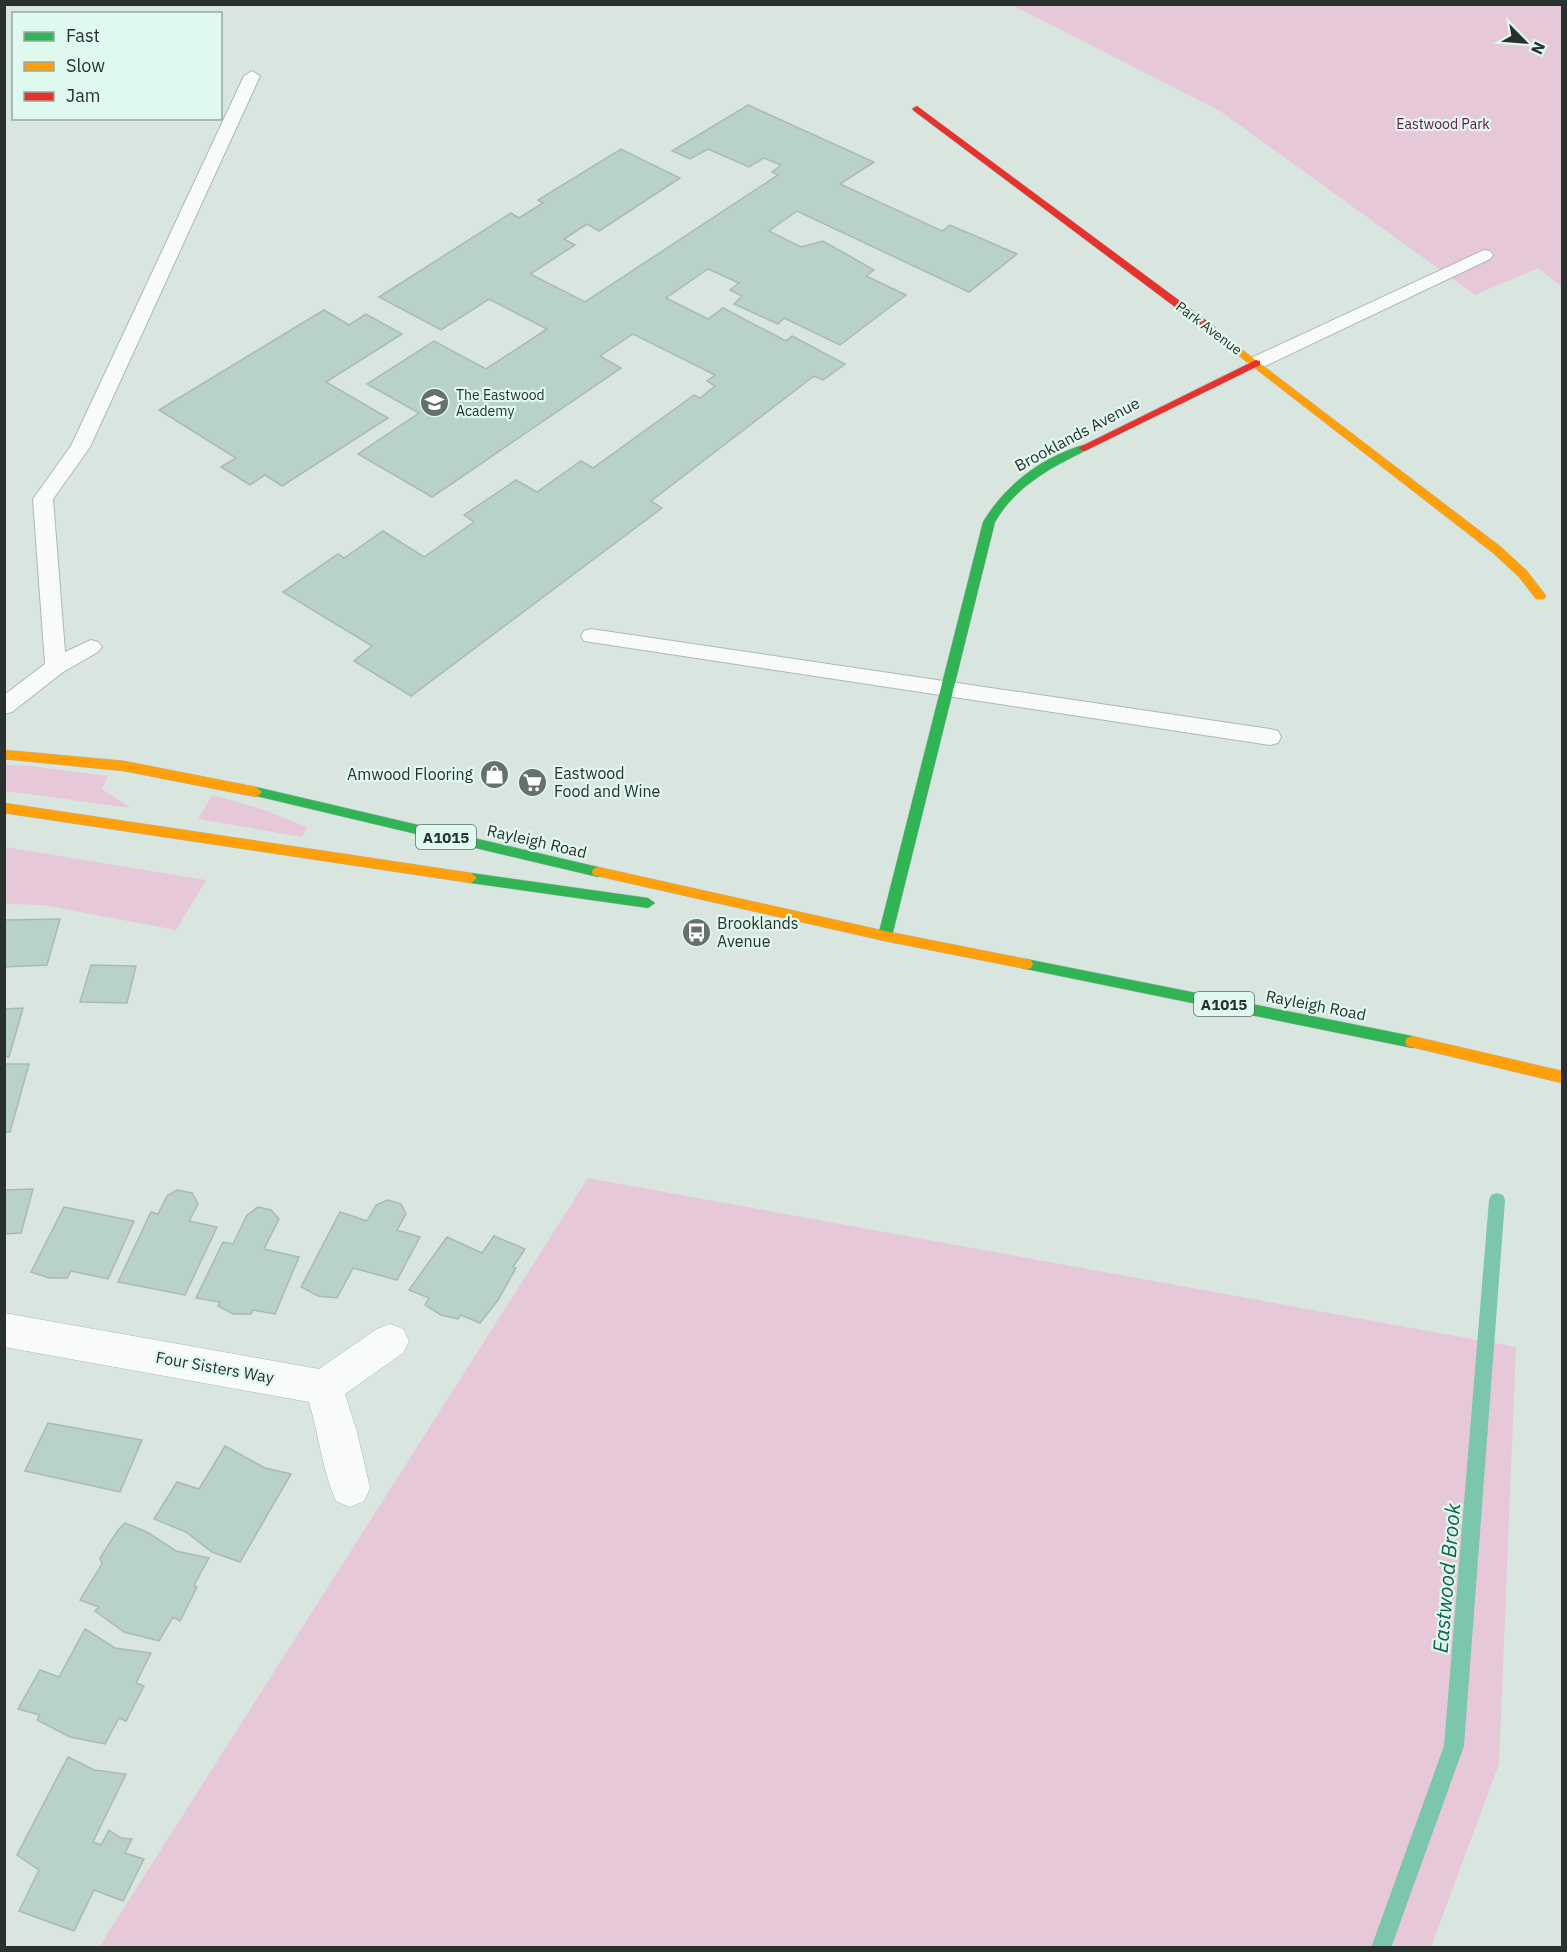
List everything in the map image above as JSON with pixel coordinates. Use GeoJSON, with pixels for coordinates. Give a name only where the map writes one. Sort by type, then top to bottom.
{"type":"FeatureCollection","features":[{"type":"Feature","properties":{"kind":"main road","name":"Park Avenue"},"geometry":{"type":"LineString","coordinates":[[917,109],[1256,363],[1497,550],[1523,574],[1540,596]]}},
{"type":"Feature","properties":{"kind":"main road","name":"Brooklands Avenue"},"geometry":{"type":"LineString","coordinates":[[885,936],[990,522],[1005,494],[1041,468],[1256,363]]}},
{"type":"Feature","properties":{"kind":"main road","name":"Rayleigh Road"},"geometry":{"type":"LineString","coordinates":[[4,754],[69,759],[124,767],[250,790],[320,809],[885,936],[1401,1039],[1563,1077]]}},
{"type":"Feature","properties":{"kind":"main road","name":"A1015"},"geometry":{"type":"LineString","coordinates":[[4,808],[173,836],[659,904]]}},
{"type":"Feature","properties":{"kind":"main road","name":"Rayleigh Road"},"geometry":{"type":"LineString","coordinates":[[718,913],[885,936]]}},
{"type":"Feature","properties":{"kind":"street","name":"Four Sisters Way"},"geometry":{"type":"LineString","coordinates":[[4,1330],[324,1387]]}},
{"type":"Feature","properties":{"kind":"street"},"geometry":{"type":"LineString","coordinates":[[350,1488],[338,1432],[324,1387],[390,1341]]}},
{"type":"Feature","properties":{"kind":"lane"},"geometry":{"type":"LineString","coordinates":[[56,667],[43,499],[80,447],[252,76]]}},
{"type":"Feature","properties":{"kind":"lane"},"geometry":{"type":"LineString","coordinates":[[1256,363],[1484,255]]}},
{"type":"Feature","properties":{"kind":"lane"},"geometry":{"type":"LineString","coordinates":[[591,636],[1270,736]]}},
{"type":"Feature","properties":{"kind":"lane"},"geometry":{"type":"LineString","coordinates":[[4,707],[56,667],[91,647]]}},
{"type":"Feature","properties":{"kind":"green space","name":"Eastwood Park"},"geometry":{"type":"Polygon","coordinates":[[[1012,5],[1562,5],[1562,287],[1538,268],[1475,295],[1220,111],[1012,5]]]}},
{"type":"Feature","properties":{"kind":"green space"},"geometry":{"type":"Polygon","coordinates":[[[4,765],[31,766],[108,776],[102,789],[131,808],[5,791],[4,765]]]}},
{"type":"Feature","properties":{"kind":"green space"},"geometry":{"type":"Polygon","coordinates":[[[212,795],[262,809],[307,827],[302,837],[198,819],[212,795]]]}},
{"type":"Feature","properties":{"kind":"green space"},"geometry":{"type":"Polygon","coordinates":[[[4,847],[206,880],[176,930],[43,905],[5,904],[4,847]]]}},
{"type":"Feature","properties":{"kind":"green space"},"geometry":{"type":"Polygon","coordinates":[[[588,1178],[1516,1347],[1499,1764],[1431,1947],[99,1947],[588,1178]]]}},
{"type":"Feature","properties":{"kind":"building"},"geometry":{"type":"Polygon","coordinates":[[[748,105],[874,162],[840,184],[942,231],[950,225],[1017,254],[969,292],[797,211],[769,231],[801,247],[823,241],[874,270],[866,276],[906,295],[840,345],[784,318],[778,324],[734,304],[742,296],[730,290],[739,283],[708,269],[666,298],[708,319],[723,308],[786,341],[792,336],[845,364],[823,380],[814,376],[651,501],[662,508],[411,696],[354,661],[372,646],[283,592],[338,554],[344,558],[383,531],[424,557],[474,522],[464,515],[516,480],[537,492],[581,461],[593,468],[694,395],[700,398],[715,386],[707,381],[715,375],[633,334],[600,356],[621,368],[432,497],[358,454],[419,413],[367,384],[434,341],[486,369],[547,329],[489,299],[441,330],[379,297],[511,213],[519,218],[543,203],[538,200],[621,149],[680,178],[599,231],[587,224],[564,239],[575,245],[530,274],[585,302],[778,175],[772,172],[781,165],[764,158],[749,167],[708,149],[690,159],[672,151],[748,105]]]}},
{"type":"Feature","properties":{"kind":"building"},"geometry":{"type":"Polygon","coordinates":[[[324,310],[349,325],[366,314],[402,334],[326,382],[388,418],[282,486],[265,475],[250,485],[221,467],[236,458],[159,410],[324,310]]]}},
{"type":"Feature","properties":{"kind":"building"},"geometry":{"type":"Polygon","coordinates":[[[60,919],[47,965],[4,967],[4,920],[60,919]]]}},
{"type":"Feature","properties":{"kind":"building"},"geometry":{"type":"Polygon","coordinates":[[[91,965],[136,966],[127,1003],[80,1002],[91,965]]]}},
{"type":"Feature","properties":{"kind":"building"},"geometry":{"type":"Polygon","coordinates":[[[23,1008],[9,1057],[4,1057],[4,1009],[23,1008]]]}},
{"type":"Feature","properties":{"kind":"building"},"geometry":{"type":"Polygon","coordinates":[[[4,1064],[29,1064],[10,1132],[4,1132],[4,1064]]]}},
{"type":"Feature","properties":{"kind":"building"},"geometry":{"type":"Polygon","coordinates":[[[33,1189],[21,1233],[4,1234],[4,1190],[33,1189]]]}},
{"type":"Feature","properties":{"kind":"building"},"geometry":{"type":"Polygon","coordinates":[[[177,1190],[192,1193],[198,1204],[189,1221],[217,1227],[185,1295],[118,1282],[151,1212],[158,1214],[167,1196],[177,1190]]]}},
{"type":"Feature","properties":{"kind":"building"},"geometry":{"type":"Polygon","coordinates":[[[388,1200],[401,1204],[406,1214],[397,1230],[420,1237],[397,1280],[353,1268],[337,1298],[318,1296],[301,1287],[340,1212],[367,1221],[376,1205],[388,1200]]]}},
{"type":"Feature","properties":{"kind":"building"},"geometry":{"type":"Polygon","coordinates":[[[64,1207],[134,1221],[108,1279],[71,1271],[67,1278],[49,1278],[31,1272],[64,1207]]]}},
{"type":"Feature","properties":{"kind":"building"},"geometry":{"type":"Polygon","coordinates":[[[258,1207],[271,1210],[279,1219],[264,1249],[299,1257],[275,1314],[253,1310],[251,1314],[233,1314],[218,1306],[220,1302],[196,1298],[223,1242],[233,1244],[247,1215],[258,1207]]]}},
{"type":"Feature","properties":{"kind":"building"},"geometry":{"type":"Polygon","coordinates":[[[494,1236],[525,1249],[513,1267],[516,1268],[498,1300],[480,1323],[461,1315],[458,1319],[441,1315],[425,1305],[429,1298],[409,1290],[447,1237],[482,1253],[494,1236]]]}},
{"type":"Feature","properties":{"kind":"building"},"geometry":{"type":"Polygon","coordinates":[[[48,1423],[142,1440],[120,1492],[25,1471],[48,1423]]]}},
{"type":"Feature","properties":{"kind":"building"},"geometry":{"type":"Polygon","coordinates":[[[225,1446],[265,1468],[291,1474],[240,1562],[212,1552],[186,1532],[154,1519],[177,1482],[199,1489],[225,1446]]]}},
{"type":"Feature","properties":{"kind":"building"},"geometry":{"type":"Polygon","coordinates":[[[125,1523],[147,1532],[176,1551],[209,1558],[194,1585],[197,1587],[180,1621],[173,1617],[159,1641],[124,1632],[95,1611],[99,1607],[80,1600],[102,1564],[100,1558],[125,1523]]]}},
{"type":"Feature","properties":{"kind":"building"},"geometry":{"type":"Polygon","coordinates":[[[85,1629],[115,1648],[151,1653],[136,1683],[144,1686],[126,1721],[119,1718],[105,1744],[70,1737],[37,1720],[40,1715],[18,1709],[40,1670],[59,1677],[85,1629]]]}},
{"type":"Feature","properties":{"kind":"building"},"geometry":{"type":"Polygon","coordinates":[[[68,1757],[94,1770],[126,1774],[93,1842],[101,1845],[109,1830],[121,1838],[132,1839],[125,1853],[144,1859],[123,1901],[94,1890],[74,1931],[19,1911],[39,1870],[17,1855],[68,1757]]]}},
{"type":"Feature","properties":{"kind":"waterway","name":"Eastwood Brook"},"geometry":{"type":"LineString","coordinates":[[1381,1948],[1454,1746],[1497,1200]]}},
{"type":"Feature","properties":{"kind":"traffic: fast"},"geometry":{"type":"LineString","coordinates":[[885,936],[989,522],[997,508],[1017,486],[1042,469],[1083,448]]}},
{"type":"Feature","properties":{"kind":"traffic: fast"},"geometry":{"type":"LineString","coordinates":[[256,792],[598,872]]}},
{"type":"Feature","properties":{"kind":"traffic: fast"},"geometry":{"type":"LineString","coordinates":[[471,878],[648,903]]}},
{"type":"Feature","properties":{"kind":"traffic: fast"},"geometry":{"type":"LineString","coordinates":[[1026,964],[1412,1042]]}},
{"type":"Feature","properties":{"kind":"traffic: slow"},"geometry":{"type":"LineString","coordinates":[[1211,329],[1497,550],[1523,574],[1540,596]]}},
{"type":"Feature","properties":{"kind":"traffic: slow"},"geometry":{"type":"LineString","coordinates":[[4,754],[124,766],[256,792]]}},
{"type":"Feature","properties":{"kind":"traffic: slow"},"geometry":{"type":"LineString","coordinates":[[4,808],[471,878]]}},
{"type":"Feature","properties":{"kind":"traffic: slow"},"geometry":{"type":"LineString","coordinates":[[598,872],[885,936],[1026,964]]}},
{"type":"Feature","properties":{"kind":"traffic: slow"},"geometry":{"type":"LineString","coordinates":[[1412,1042],[1562,1077]]}},
{"type":"Feature","properties":{"kind":"traffic: jam"},"geometry":{"type":"LineString","coordinates":[[917,109],[1211,329]]}},
{"type":"Feature","properties":{"kind":"traffic: jam"},"geometry":{"type":"LineString","coordinates":[[1083,448],[1256,363]]}},
{"type":"Feature","properties":{"kind":"place","name":"The Eastwood Academy"},"geometry":{"type":"Point","coordinates":[435,403]}},
{"type":"Feature","properties":{"kind":"place","name":"Amwood Flooring"},"geometry":{"type":"Point","coordinates":[494,774]}},
{"type":"Feature","properties":{"kind":"place","name":"Eastwood Food and Wine"},"geometry":{"type":"Point","coordinates":[533,782]}},
{"type":"Feature","properties":{"kind":"place","name":"Brooklands Avenue"},"geometry":{"type":"Point","coordinates":[696,932]}}]}
